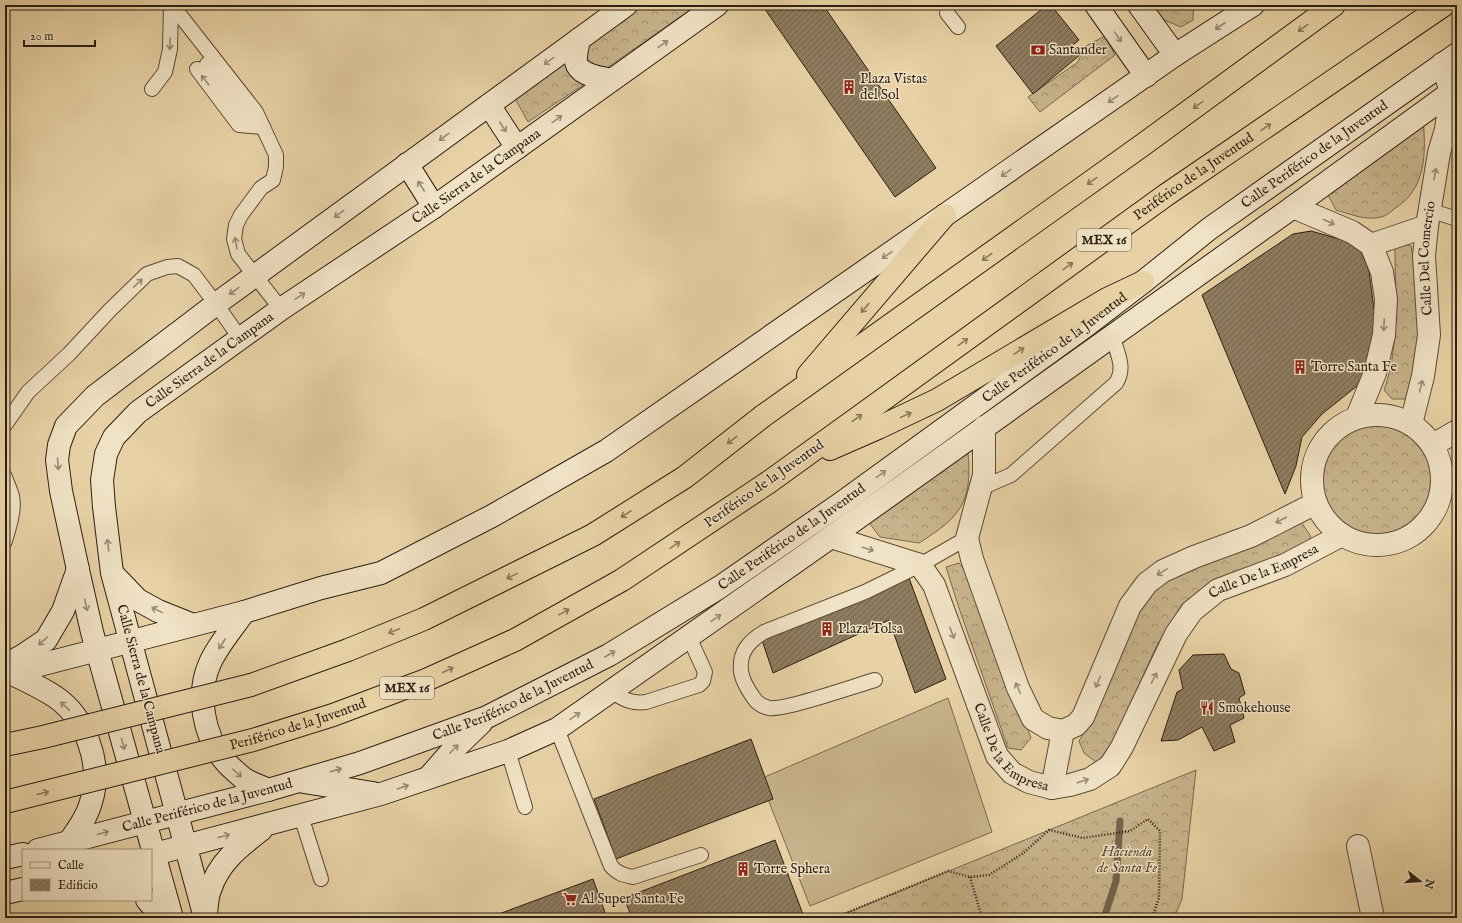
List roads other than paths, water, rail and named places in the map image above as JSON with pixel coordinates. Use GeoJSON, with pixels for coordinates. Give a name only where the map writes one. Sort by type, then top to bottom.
{"type":"FeatureCollection","features":[{"type":"Feature","properties":{"kind":"highway"},"geometry":{"type":"LineString","coordinates":[[5,745],[43,737],[251,684],[348,650],[424,619],[593,535],[685,477],[763,416],[1150,139],[1334,5]]}},
{"type":"Feature","properties":{"kind":"highway","name":"Periférico de la Juventud"},"geometry":{"type":"LineString","coordinates":[[5,802],[253,740],[333,715],[426,680],[515,640],[622,580],[769,482],[1166,195],[1444,5]]}},
{"type":"Feature","properties":{"kind":"highway"},"geometry":{"type":"LineString","coordinates":[[786,401],[945,214]]}},
{"type":"Feature","properties":{"kind":"highway"},"geometry":{"type":"LineString","coordinates":[[794,464],[878,428],[937,400],[1107,299],[1143,282]]}},
{"type":"Feature","properties":{"kind":"street"},"geometry":{"type":"LineString","coordinates":[[152,849],[97,650],[62,491],[57,460],[59,445],[66,426],[95,396],[216,304],[626,5]]}},
{"type":"Feature","properties":{"kind":"street","name":"Calle Sierra de la Campana"},"geometry":{"type":"LineString","coordinates":[[205,918],[112,573],[102,480],[106,454],[114,438],[138,412],[240,338],[434,207],[717,5]]}},
{"type":"Feature","properties":{"kind":"street"},"geometry":{"type":"LineString","coordinates":[[1096,5],[1146,76]]}},
{"type":"Feature","properties":{"kind":"street"},"geometry":{"type":"LineString","coordinates":[[1139,5],[1175,55]]}},
{"type":"Feature","properties":{"kind":"street"},"geometry":{"type":"LineString","coordinates":[[7,670],[97,650],[244,612],[321,588],[381,573],[492,516],[606,451],[1175,55],[1253,5]]}},
{"type":"Feature","properties":{"kind":"street"},"geometry":{"type":"LineString","coordinates":[[579,39],[576,61],[580,70],[587,74],[611,80]]}},
{"type":"Feature","properties":{"kind":"street"},"geometry":{"type":"LineString","coordinates":[[172,918],[153,855],[381,794],[508,751],[558,729],[831,537],[984,426],[1293,207],[1454,90],[1450,59]]}},
{"type":"Feature","properties":{"kind":"street","name":"Calle Periférico de la Juventud"},"geometry":{"type":"LineString","coordinates":[[42,849],[268,790],[360,763],[487,717],[609,655],[720,587],[840,504],[1081,329],[1143,282],[1209,228],[1450,59]]}},
{"type":"Feature","properties":{"kind":"street","name":"Calle Del Comercio"},"geometry":{"type":"LineString","coordinates":[[1411,424],[1423,376],[1429,335],[1428,299],[1424,256],[1428,218],[1439,153],[1451,127],[1454,90]]}},
{"type":"Feature","properties":{"kind":"street"},"geometry":{"type":"LineString","coordinates":[[489,105],[516,148]]}},
{"type":"Feature","properties":{"kind":"street"},"geometry":{"type":"LineString","coordinates":[[407,164],[434,207]]}},
{"type":"Feature","properties":{"kind":"street"},"geometry":{"type":"LineString","coordinates":[[1293,207],[1352,232],[1371,245],[1382,272],[1386,299],[1384,335],[1375,373],[1357,417]]}},
{"type":"Feature","properties":{"kind":"street"},"geometry":{"type":"LineString","coordinates":[[1371,245],[1428,218]]}},
{"type":"Feature","properties":{"kind":"street"},"geometry":{"type":"LineString","coordinates":[[1378,414],[1400,418],[1411,424],[1433,445],[1450,484],[1436,508],[1424,526],[1405,539],[1384,545],[1363,544],[1342,535],[1327,521],[1316,503],[1312,482],[1315,461],[1324,442],[1338,427],[1357,417],[1378,414]]}},
{"type":"Feature","properties":{"kind":"street","name":"Calle De la Empresa"},"geometry":{"type":"LineString","coordinates":[[984,426],[984,475],[967,538],[972,559],[1018,688],[1033,719],[1048,728],[1063,731]]}},
{"type":"Feature","properties":{"kind":"street"},"geometry":{"type":"LineString","coordinates":[[1433,445],[1457,431]]}},
{"type":"Feature","properties":{"kind":"street"},"geometry":{"type":"LineString","coordinates":[[1052,788],[1063,731],[1076,726],[1083,717],[1130,606],[1147,583],[1164,571],[1176,565],[1251,536],[1316,503]]}},
{"type":"Feature","properties":{"kind":"street","name":"Calle De la Empresa"},"geometry":{"type":"LineString","coordinates":[[920,565],[934,585],[997,756],[1012,773],[1029,782],[1052,788],[1070,785],[1090,779],[1110,766],[1122,747],[1176,634],[1192,611],[1218,590],[1286,565],[1342,535]]}},
{"type":"Feature","properties":{"kind":"street"},"geometry":{"type":"LineString","coordinates":[[831,537],[920,565]]}},
{"type":"Feature","properties":{"kind":"street"},"geometry":{"type":"LineString","coordinates":[[7,670],[22,656],[46,640],[63,611],[78,569]]}},
{"type":"Feature","properties":{"kind":"street"},"geometry":{"type":"LineString","coordinates":[[112,573],[138,600],[158,611],[193,625]]}},
{"type":"Feature","properties":{"kind":"street"},"geometry":{"type":"LineString","coordinates":[[244,612],[210,663],[203,688],[203,714],[211,739],[225,761],[244,779],[268,790]]}},
{"type":"Feature","properties":{"kind":"street"},"geometry":{"type":"LineString","coordinates":[[7,670],[54,696],[72,712],[84,732],[92,754],[95,778],[92,801],[83,823],[69,842]]}},
{"type":"Feature","properties":{"kind":"street"},"geometry":{"type":"LineString","coordinates":[[428,778],[450,753],[487,717]]}},
{"type":"Feature","properties":{"kind":"street"},"geometry":{"type":"LineString","coordinates":[[297,781],[381,794]]}},
{"type":"Feature","properties":{"kind":"street"},"geometry":{"type":"LineString","coordinates":[[205,918],[210,890],[223,864],[234,852],[269,824]]}},
{"type":"Feature","properties":{"kind":"street"},"geometry":{"type":"LineString","coordinates":[[1358,846],[1373,918]]}},
{"type":"Feature","properties":{"kind":"street"},"geometry":{"type":"LineString","coordinates":[[5,858],[22,854]]}},
{"type":"Feature","properties":{"kind":"street"},"geometry":{"type":"LineString","coordinates":[[5,893],[22,889]]}},
{"type":"Feature","properties":{"kind":"street"},"geometry":{"type":"LineString","coordinates":[[148,901],[163,918]]}},
{"type":"Feature","properties":{"kind":"lane"},"geometry":{"type":"LineString","coordinates":[[171,5],[206,64],[239,125],[257,126]]}},
{"type":"Feature","properties":{"kind":"lane"},"geometry":{"type":"LineString","coordinates":[[152,89],[165,72],[170,49],[171,5]]}},
{"type":"Feature","properties":{"kind":"lane"},"geometry":{"type":"LineString","coordinates":[[947,13],[958,27]]}},
{"type":"Feature","properties":{"kind":"lane"},"geometry":{"type":"LineString","coordinates":[[206,64],[256,112],[257,126],[276,155],[276,167],[273,180],[261,188],[241,215],[236,225],[234,239],[238,254],[281,309]]}},
{"type":"Feature","properties":{"kind":"lane"},"geometry":{"type":"LineString","coordinates":[[1428,218],[1457,218]]}},
{"type":"Feature","properties":{"kind":"lane"},"geometry":{"type":"LineString","coordinates":[[5,425],[28,392],[69,354],[110,310],[147,274],[166,267],[178,266],[194,275],[240,338]]}},
{"type":"Feature","properties":{"kind":"lane"},"geometry":{"type":"LineString","coordinates":[[981,488],[1011,475],[1116,383],[1121,374],[1122,365],[1112,336]]}},
{"type":"Feature","properties":{"kind":"lane"},"geometry":{"type":"LineString","coordinates":[[5,477],[12,496],[12,509],[5,541]]}},
{"type":"Feature","properties":{"kind":"lane"},"geometry":{"type":"LineString","coordinates":[[875,680],[812,700],[777,708],[768,707],[756,702],[742,677],[742,655],[754,638],[764,632],[865,592],[920,565],[967,538]]}},
{"type":"Feature","properties":{"kind":"lane"},"geometry":{"type":"LineString","coordinates":[[611,691],[627,701],[639,703],[699,685],[703,681],[704,672],[689,637]]}},
{"type":"Feature","properties":{"kind":"lane"},"geometry":{"type":"LineString","coordinates":[[558,729],[611,866],[616,872],[633,877],[701,855]]}},
{"type":"Feature","properties":{"kind":"lane"},"geometry":{"type":"LineString","coordinates":[[508,751],[525,807]]}},
{"type":"Feature","properties":{"kind":"lane"},"geometry":{"type":"LineString","coordinates":[[301,816],[321,879]]}},
{"type":"Feature","properties":{"kind":"waterway"},"geometry":{"type":"LineString","coordinates":[[1104,918],[1116,881],[1120,821]]}},
{"type":"Feature","properties":{"kind":"place","name":"Santander"},"geometry":{"type":"Point","coordinates":[1038,50]}},
{"type":"Feature","properties":{"kind":"place","name":"Plaza Vistas del Sol"},"geometry":{"type":"Point","coordinates":[849,87]}},
{"type":"Feature","properties":{"kind":"place","name":"Torre Santa Fe"},"geometry":{"type":"Point","coordinates":[1300,367]}},
{"type":"Feature","properties":{"kind":"place","name":"Plaza Tolsa"},"geometry":{"type":"Point","coordinates":[827,629]}},
{"type":"Feature","properties":{"kind":"place","name":"Smokehouse"},"geometry":{"type":"Point","coordinates":[1207,708]}},
{"type":"Feature","properties":{"kind":"place","name":"Torre Sphera"},"geometry":{"type":"Point","coordinates":[743,869]}},
{"type":"Feature","properties":{"kind":"place","name":"Al Super Santa Fe"},"geometry":{"type":"Point","coordinates":[570,899]}},
{"type":"Feature","properties":{"kind":"park label","name":"Hacienda de Santa Fe"},"geometry":{"type":"Point","coordinates":[1127,860]}}]}
